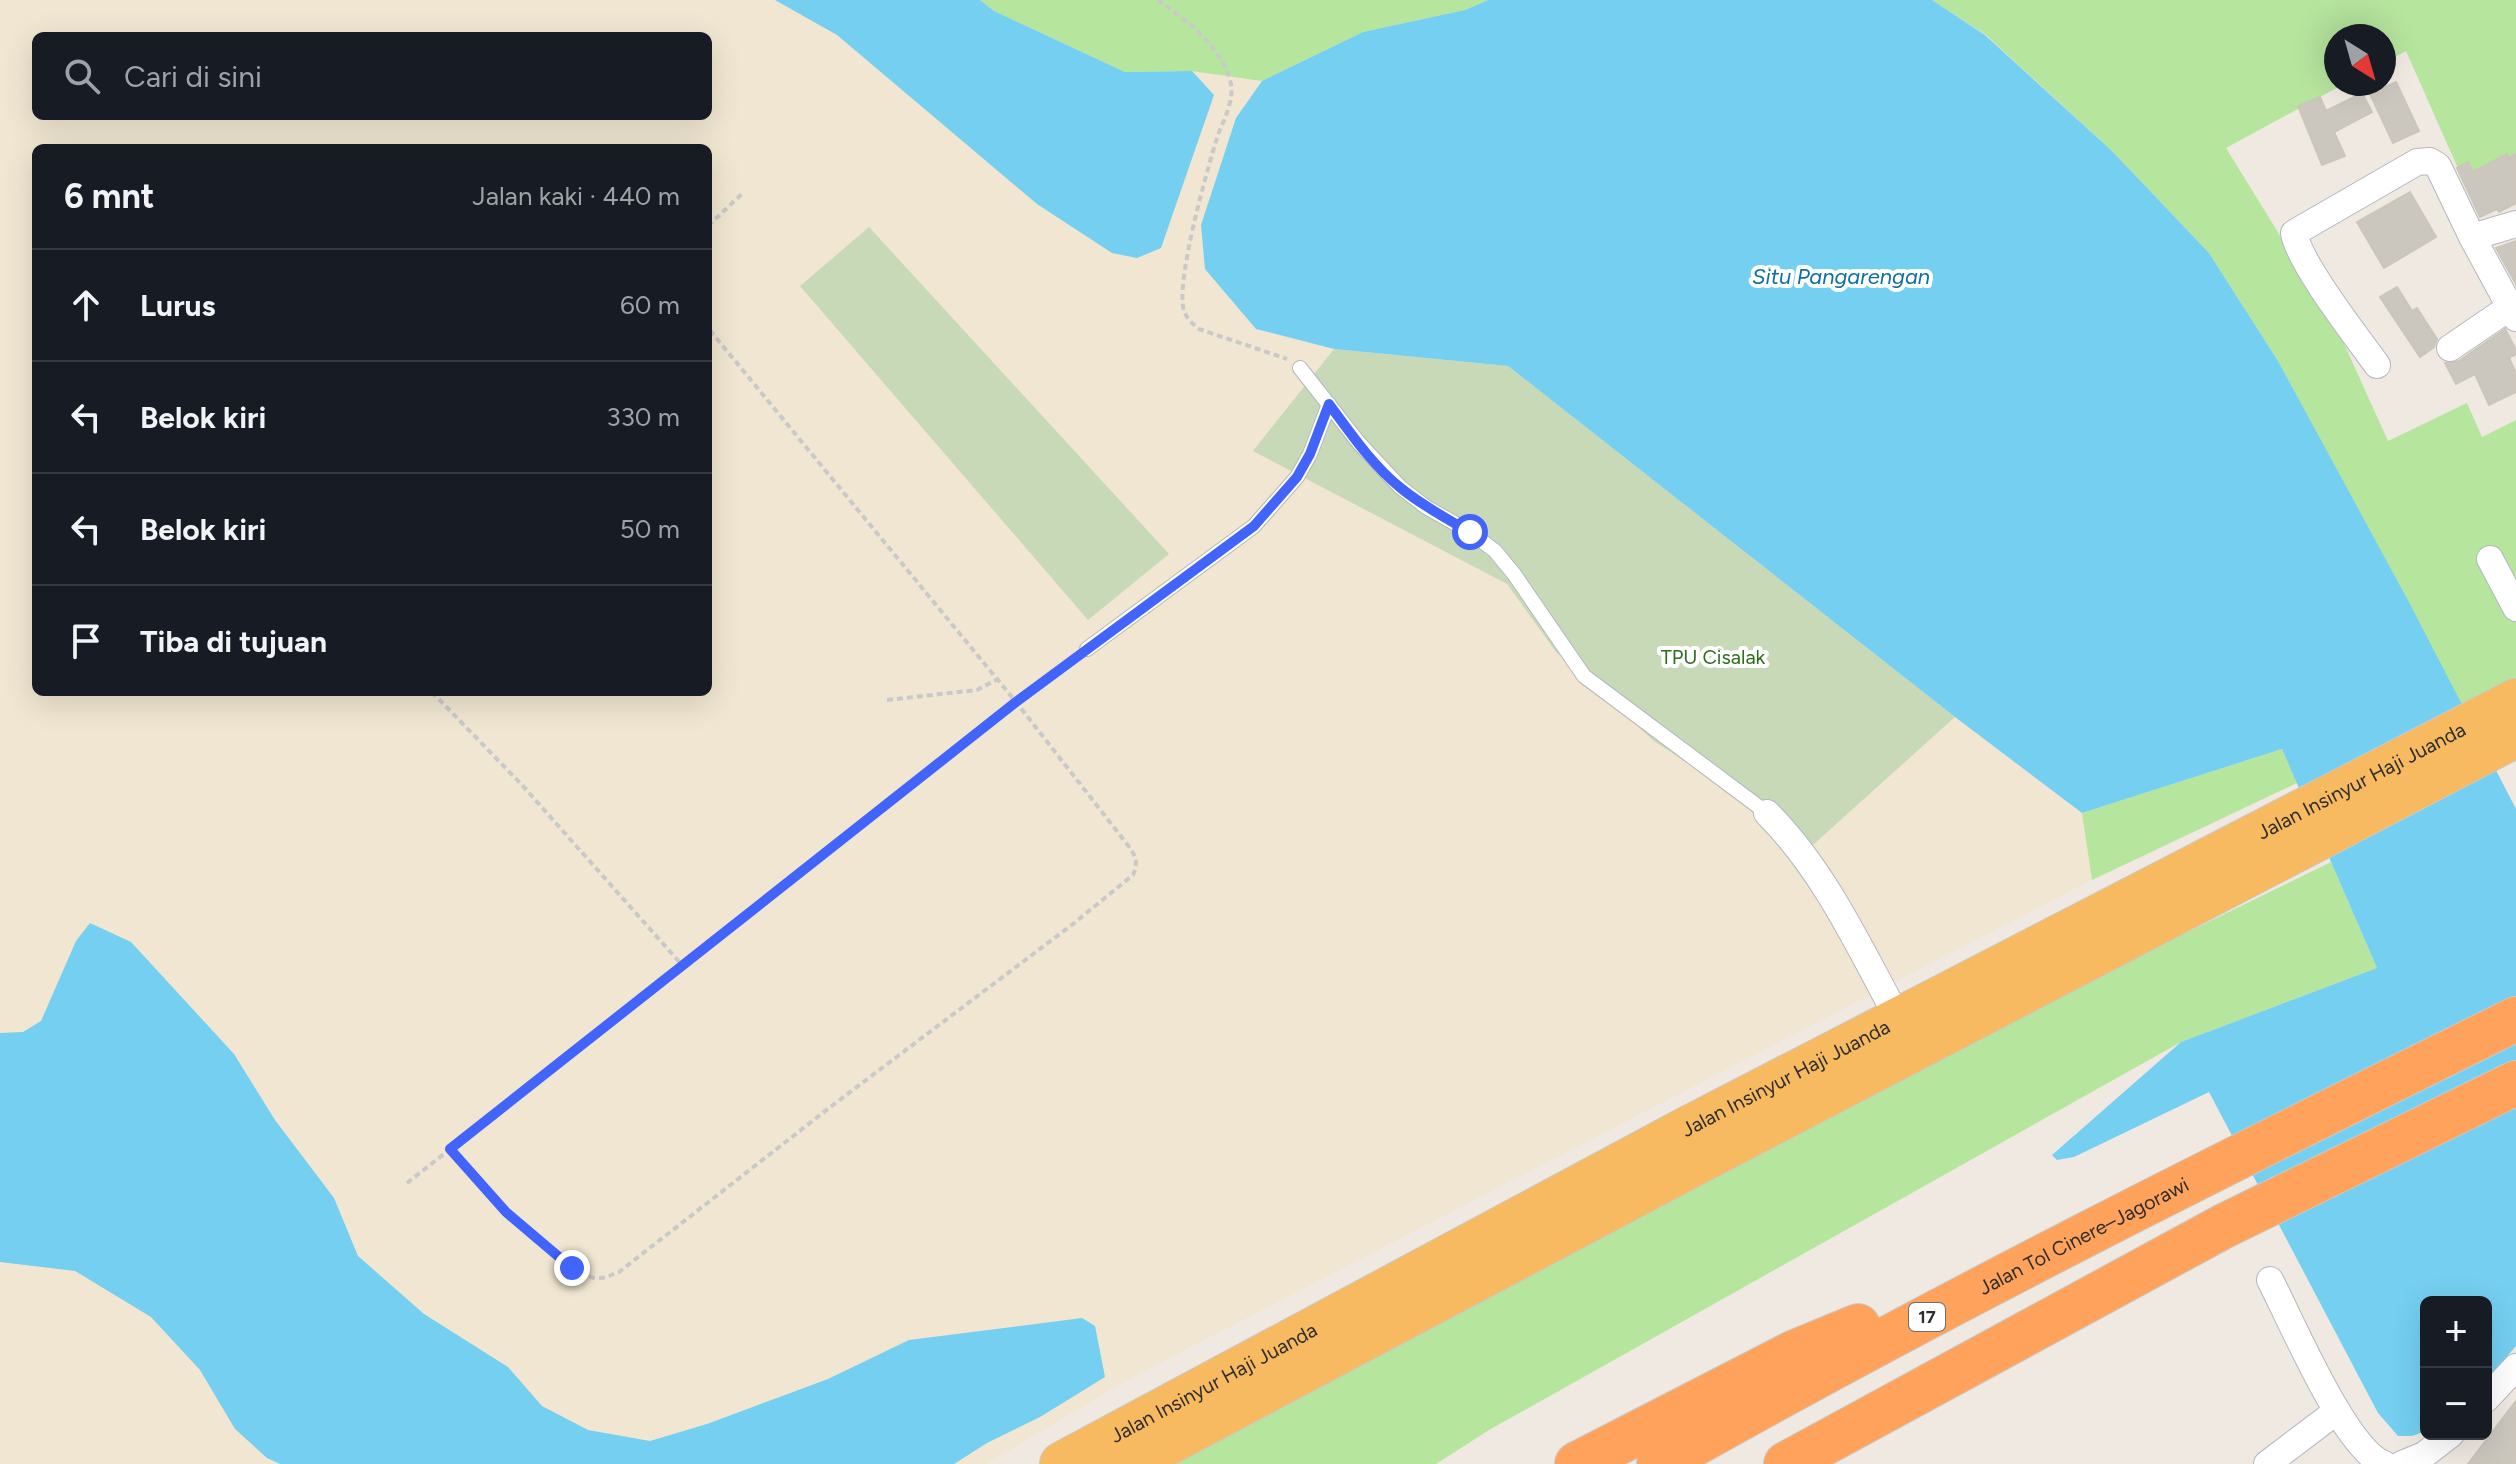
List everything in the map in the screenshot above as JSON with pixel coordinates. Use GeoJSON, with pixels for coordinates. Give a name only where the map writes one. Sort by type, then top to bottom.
{"type":"FeatureCollection","features":[{"type":"Feature","properties":{"kind":"highway","name":"Jalan Insinyur Haji Juanda"},"geometry":{"type":"LineString","coordinates":[[1062,1464],[1696,1144],[2508,722]]}},
{"type":"Feature","properties":{"kind":"highway","name":"Jalan Insinyur Haji Juanda"},"geometry":{"type":"LineString","coordinates":[[1128,1464],[1696,1144],[1899,1020],[2251,856]]}},
{"type":"Feature","properties":{"kind":"highway","name":"Jalan Tol Cinere–Jagorawi"},"geometry":{"type":"LineString","coordinates":[[1659,1464],[2057,1248],[2516,1019]]}},
{"type":"Feature","properties":{"kind":"highway"},"geometry":{"type":"LineString","coordinates":[[1786,1464],[2224,1226],[2516,1083]]}},
{"type":"Feature","properties":{"kind":"highway"},"geometry":{"type":"LineString","coordinates":[[1577,1464],[1795,1352],[2057,1248]]}},
{"type":"Feature","properties":{"kind":"highway"},"geometry":{"type":"LineString","coordinates":[[1840,1464],[2051,1322]]}},
{"type":"Feature","properties":{"kind":"street"},"geometry":{"type":"LineString","coordinates":[[2377,365],[2308,265],[2294,233],[2417,162],[2430,161],[2438,166],[2513,312],[2450,348]]}},
{"type":"Feature","properties":{"kind":"street"},"geometry":{"type":"LineString","coordinates":[[2472,237],[2516,224]]}},
{"type":"Feature","properties":{"kind":"street"},"geometry":{"type":"LineString","coordinates":[[2490,559],[2516,608]]}},
{"type":"Feature","properties":{"kind":"street"},"geometry":{"type":"LineString","coordinates":[[1767,813],[1790,837],[1818,875],[1899,1020]]}},
{"type":"Feature","properties":{"kind":"street"},"geometry":{"type":"LineString","coordinates":[[2270,1280],[2337,1411],[2366,1452],[2384,1464]]}},
{"type":"Feature","properties":{"kind":"street"},"geometry":{"type":"LineString","coordinates":[[2492,1393],[2516,1367]]}},
{"type":"Feature","properties":{"kind":"street"},"geometry":{"type":"LineString","coordinates":[[2267,1464],[2337,1411]]}},
{"type":"Feature","properties":{"kind":"street"},"geometry":{"type":"LineString","coordinates":[[2402,1464],[2424,1455],[2443,1440]]}},
{"type":"Feature","properties":{"kind":"lane"},"geometry":{"type":"LineString","coordinates":[[1300,368],[1359,443],[1400,487],[1495,551],[1584,676],[1767,813]]}},
{"type":"Feature","properties":{"kind":"lane"},"geometry":{"type":"LineString","coordinates":[[1087,649],[1254,526],[1297,477],[1310,454],[1329,404]]}},
{"type":"Feature","properties":{"kind":"path"},"geometry":{"type":"LineString","coordinates":[[1158,0],[1192,24],[1222,63],[1232,92],[1204,184],[1188,252],[1183,309],[1199,329],[1283,356],[1300,368]]}},
{"type":"Feature","properties":{"kind":"path"},"geometry":{"type":"LineString","coordinates":[[712,222],[744,192]]}},
{"type":"Feature","properties":{"kind":"path"},"geometry":{"type":"LineString","coordinates":[[450,1149],[506,1212],[572,1268],[592,1278],[605,1278],[619,1272],[829,1108],[1073,924],[1133,875],[1137,866],[1136,857],[998,679],[712,333]]}},
{"type":"Feature","properties":{"kind":"path"},"geometry":{"type":"LineString","coordinates":[[407,1183],[1087,649]]}},
{"type":"Feature","properties":{"kind":"path"},"geometry":{"type":"LineString","coordinates":[[887,700],[977,690],[998,679]]}},
{"type":"Feature","properties":{"kind":"path"},"geometry":{"type":"LineString","coordinates":[[436,696],[522,785],[682,965]]}},
{"type":"Feature","properties":{"kind":"shaded area"},"geometry":{"type":"Polygon","coordinates":[[[0,0],[1488,0],[1465,10],[1256,329],[1334,349],[1254,451],[1507,584],[1556,652],[1767,815],[1804,851],[1955,717],[2082,813],[2092,880],[1129,1379],[986,1464],[0,1464],[0,0]]]}},
{"type":"Feature","properties":{"kind":"green space"},"geometry":{"type":"Polygon","coordinates":[[[980,0],[1488,0],[1465,10],[1363,32],[1262,81],[1192,71],[1125,72],[994,11],[980,0]]]}},
{"type":"Feature","properties":{"kind":"green space"},"geometry":{"type":"Polygon","coordinates":[[[1932,0],[2516,0],[2516,157],[2464,182],[2406,51],[2396,56],[2396,24],[2324,24],[2324,95],[2226,148],[2337,328],[2388,441],[2467,403],[2482,437],[2516,420],[2516,693],[2467,715],[2278,361],[2209,253],[2112,151],[1986,35],[1932,0]]]}},
{"type":"Feature","properties":{"kind":"green space"},"geometry":{"type":"Polygon","coordinates":[[[869,227],[1169,554],[1088,620],[800,286],[869,227]]]}},
{"type":"Feature","properties":{"kind":"green space","name":"TPU Cisalak"},"geometry":{"type":"Polygon","coordinates":[[[1334,349],[1508,366],[1955,717],[1805,852],[1767,815],[1654,741],[1556,652],[1507,584],[1253,451],[1334,349]]]}},
{"type":"Feature","properties":{"kind":"green space"},"geometry":{"type":"Polygon","coordinates":[[[2282,749],[2297,783],[2092,880],[2082,813],[2282,749]]]}},
{"type":"Feature","properties":{"kind":"green space"},"geometry":{"type":"Polygon","coordinates":[[[2331,862],[2377,968],[2181,1042],[1489,1430],[1436,1464],[1155,1464],[1987,1030],[2331,862]]]}},
{"type":"Feature","properties":{"kind":"water"},"geometry":{"type":"Polygon","coordinates":[[[775,0],[980,0],[994,11],[1125,72],[1192,71],[1214,95],[1161,248],[1137,258],[1112,253],[1037,204],[837,35],[775,0]]]}},
{"type":"Feature","properties":{"kind":"water","name":"Situ Pangarengan"},"geometry":{"type":"Polygon","coordinates":[[[1488,0],[1932,0],[1985,35],[2112,151],[2209,253],[2278,361],[2411,606],[2516,809],[2516,1346],[2492,1373],[2492,1296],[2420,1296],[2420,1433],[2398,1436],[2378,1413],[2209,1092],[2074,1157],[2057,1160],[2052,1155],[2181,1042],[2377,968],[2282,749],[2082,813],[1508,366],[1334,349],[1256,329],[1205,269],[1201,225],[1236,118],[1262,81],[1363,32],[1465,10],[1488,0]]]}},
{"type":"Feature","properties":{"kind":"water"},"geometry":{"type":"Polygon","coordinates":[[[90,923],[131,942],[234,1054],[275,1120],[334,1198],[358,1256],[424,1314],[508,1367],[542,1406],[588,1430],[650,1441],[707,1424],[828,1379],[909,1340],[1082,1318],[1095,1326],[1105,1377],[954,1464],[280,1464],[267,1458],[235,1429],[200,1370],[151,1317],[75,1271],[0,1262],[0,1033],[23,1032],[41,1021],[76,941],[90,923]]]}},
{"type":"Feature","properties":{"kind":"building"},"geometry":{"type":"Polygon","coordinates":[[[2396,82],[2419,131],[2393,143],[2371,96],[2396,96],[2396,82]]]}},
{"type":"Feature","properties":{"kind":"building"},"geometry":{"type":"Polygon","coordinates":[[[2356,96],[2364,96],[2372,112],[2334,132],[2345,156],[2322,165],[2298,106],[2320,97],[2326,111],[2356,96]]]}},
{"type":"Feature","properties":{"kind":"building"},"geometry":{"type":"Polygon","coordinates":[[[2507,154],[2509,158],[2516,154],[2516,203],[2480,217],[2457,168],[2468,162],[2473,172],[2507,154]]]}},
{"type":"Feature","properties":{"kind":"building"},"geometry":{"type":"Polygon","coordinates":[[[2410,192],[2436,237],[2384,268],[2357,222],[2410,192]]]}},
{"type":"Feature","properties":{"kind":"building"},"geometry":{"type":"Polygon","coordinates":[[[2516,241],[2516,284],[2496,248],[2516,241]]]}},
{"type":"Feature","properties":{"kind":"building"},"geometry":{"type":"Polygon","coordinates":[[[2397,287],[2412,311],[2417,308],[2437,339],[2434,347],[2420,357],[2380,297],[2397,287]]]}},
{"type":"Feature","properties":{"kind":"building"},"geometry":{"type":"Polygon","coordinates":[[[2505,329],[2516,350],[2516,354],[2509,358],[2516,373],[2516,392],[2489,405],[2475,374],[2456,384],[2445,363],[2459,361],[2505,329]]]}},
{"type":"Feature","properties":{"kind":"building"},"geometry":{"type":"Polygon","coordinates":[[[2516,1401],[2516,1464],[2468,1464],[2486,1440],[2492,1440],[2492,1432],[2516,1401]]]}},
{"type":"Feature","properties":{"kind":"route"},"geometry":{"type":"LineString","coordinates":[[572,1268],[506,1212],[450,1149],[1016,702],[1254,526],[1297,477],[1310,454],[1329,404],[1376,463],[1400,487],[1426,507],[1470,532]]}}]}
